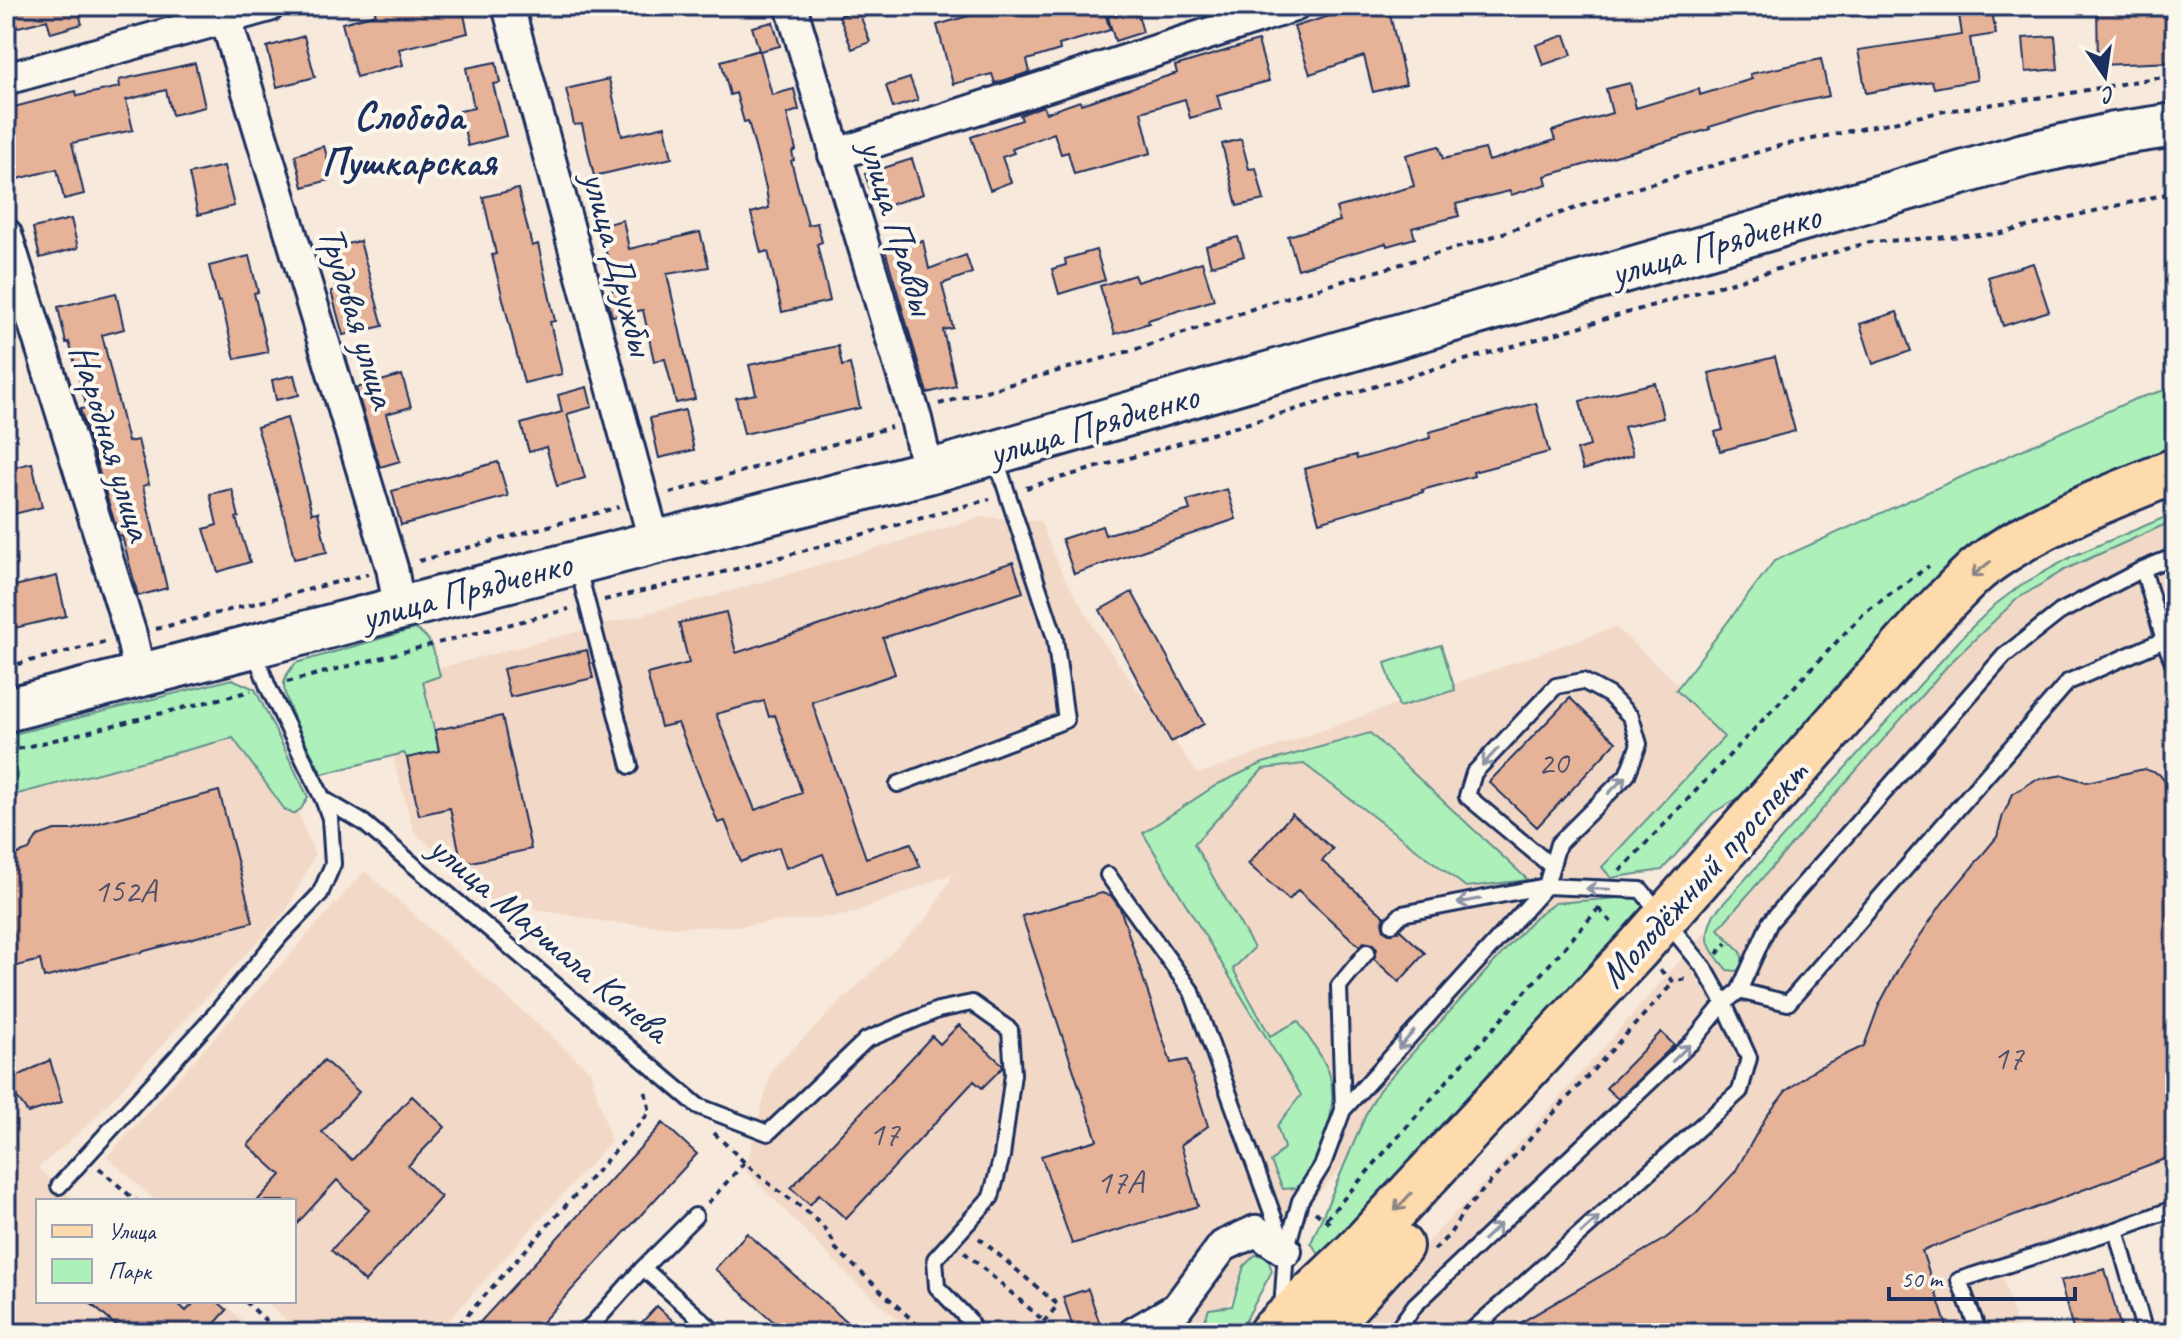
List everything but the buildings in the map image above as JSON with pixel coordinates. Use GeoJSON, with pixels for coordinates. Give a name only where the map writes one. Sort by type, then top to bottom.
{"type":"FeatureCollection","features":[{"type":"Feature","properties":{"kind":"main road","name":"улица Прядченко"},"geometry":{"type":"LineString","coordinates":[[6,710],[135,655],[253,647],[396,587],[576,561],[928,472],[2024,155],[2115,134],[2175,125]]}},
{"type":"Feature","properties":{"kind":"main road","name":"Молодёжный проспект"},"geometry":{"type":"LineString","coordinates":[[1672,927],[1930,617],[1979,569],[2032,534],[2175,471]]}},
{"type":"Feature","properties":{"kind":"main road","name":"Молодёжный проспект"},"geometry":{"type":"LineString","coordinates":[[1291,1330],[1357,1251],[1638,948],[1672,927],[1975,609],[2039,560],[2175,500]]}},
{"type":"Feature","properties":{"kind":"street"},"geometry":{"type":"LineString","coordinates":[[6,79],[224,12],[269,6]]}},
{"type":"Feature","properties":{"kind":"street","name":"улица Дружбы"},"geometry":{"type":"LineString","coordinates":[[508,6],[654,540]]}},
{"type":"Feature","properties":{"kind":"street","name":"улица Правды"},"geometry":{"type":"LineString","coordinates":[[791,6],[916,419],[928,472]]}},
{"type":"Feature","properties":{"kind":"street"},"geometry":{"type":"LineString","coordinates":[[834,155],[1294,6]]}},
{"type":"Feature","properties":{"kind":"street","name":"Трудовая улица"},"geometry":{"type":"LineString","coordinates":[[224,12],[396,587]]}},
{"type":"Feature","properties":{"kind":"street","name":"Народная улица"},"geometry":{"type":"LineString","coordinates":[[6,234],[135,655]]}},
{"type":"Feature","properties":{"kind":"street"},"geometry":{"type":"LineString","coordinates":[[1134,1333],[1177,1308],[1223,1246],[1256,1231],[1286,1251]]}},
{"type":"Feature","properties":{"kind":"lane"},"geometry":{"type":"LineString","coordinates":[[898,784],[1066,720],[1055,638],[994,452]]}},
{"type":"Feature","properties":{"kind":"lane"},"geometry":{"type":"LineString","coordinates":[[1395,1333],[1415,1305],[1693,1041],[1724,1003],[1739,991],[1770,922],[2004,656],[2060,612],[2175,556]]}},
{"type":"Feature","properties":{"kind":"lane"},"geometry":{"type":"LineString","coordinates":[[576,561],[630,766]]}},
{"type":"Feature","properties":{"kind":"lane"},"geometry":{"type":"LineString","coordinates":[[2143,569],[2169,638],[2175,667]]}},
{"type":"Feature","properties":{"kind":"lane"},"geometry":{"type":"LineString","coordinates":[[1739,991],[1788,1003],[2068,682],[2169,638]]}},
{"type":"Feature","properties":{"kind":"lane"},"geometry":{"type":"LineString","coordinates":[[59,1186],[320,894],[333,864],[330,818],[323,799],[268,687],[253,647]]}},
{"type":"Feature","properties":{"kind":"lane"},"geometry":{"type":"LineString","coordinates":[[1286,1251],[1300,1201],[1323,1164],[1343,1110],[1546,886],[1558,844],[1627,775],[1639,744],[1631,717],[1609,695],[1583,681],[1556,686],[1474,773],[1467,796],[1550,865]]}},
{"type":"Feature","properties":{"kind":"lane","name":"улица Маршала Конева"},"geometry":{"type":"LineString","coordinates":[[323,799],[364,823],[698,1106],[768,1133],[866,1040],[938,1010],[972,1003],[1010,1030],[1013,1074],[1002,1156],[991,1197],[965,1226]]}},
{"type":"Feature","properties":{"kind":"lane"},"geometry":{"type":"LineString","coordinates":[[1108,875],[1192,992],[1286,1251],[1291,1330]]}},
{"type":"Feature","properties":{"kind":"lane"},"geometry":{"type":"LineString","coordinates":[[1392,924],[1402,914],[1546,886],[1641,890],[1705,969],[1749,1058],[1740,1091],[1469,1333]]}},
{"type":"Feature","properties":{"kind":"lane"},"geometry":{"type":"LineString","coordinates":[[1343,1110],[1339,986],[1367,952]]}},
{"type":"Feature","properties":{"kind":"lane"},"geometry":{"type":"LineString","coordinates":[[1979,1333],[1959,1280],[2175,1208]]}},
{"type":"Feature","properties":{"kind":"lane"},"geometry":{"type":"LineString","coordinates":[[585,1333],[695,1216]]}},
{"type":"Feature","properties":{"kind":"lane"},"geometry":{"type":"LineString","coordinates":[[965,1226],[935,1259],[937,1287],[969,1320],[974,1333]]}},
{"type":"Feature","properties":{"kind":"lane"},"geometry":{"type":"LineString","coordinates":[[2116,1230],[2145,1333]]}},
{"type":"Feature","properties":{"kind":"lane"},"geometry":{"type":"LineString","coordinates":[[643,1268],[716,1333]]}},
{"type":"Feature","properties":{"kind":"path"},"geometry":{"type":"LineString","coordinates":[[6,667],[135,655],[396,587],[642,501],[916,419],[942,402],[1144,347],[1275,301],[1480,241],[1613,195],[1779,146],[1945,111],[2154,78],[2175,78]]}},
{"type":"Feature","properties":{"kind":"path"},"geometry":{"type":"LineString","coordinates":[[6,752],[587,604],[745,567],[1007,494],[1870,242],[1997,234],[2175,192]]}},
{"type":"Feature","properties":{"kind":"path"},"geometry":{"type":"LineString","coordinates":[[1326,1219],[1599,909],[1603,890],[1864,613],[1934,562]]}},
{"type":"Feature","properties":{"kind":"path"},"geometry":{"type":"LineString","coordinates":[[1430,1255],[1450,1234],[1473,1201],[1674,982]]}},
{"type":"Feature","properties":{"kind":"path"},"geometry":{"type":"LineString","coordinates":[[451,1333],[631,1136],[650,1112],[642,1077],[654,1085]]}},
{"type":"Feature","properties":{"kind":"path"},"geometry":{"type":"LineString","coordinates":[[705,1126],[766,1182],[798,1203],[833,1241],[836,1249],[926,1333]]}},
{"type":"Feature","properties":{"kind":"path"},"geometry":{"type":"LineString","coordinates":[[85,1156],[134,1199]]}},
{"type":"Feature","properties":{"kind":"path"},"geometry":{"type":"LineString","coordinates":[[695,1216],[746,1162]]}},
{"type":"Feature","properties":{"kind":"path"},"geometry":{"type":"LineString","coordinates":[[1300,1201],[1334,1228]]}},
{"type":"Feature","properties":{"kind":"path"},"geometry":{"type":"LineString","coordinates":[[965,1226],[1058,1305],[1034,1333]]}},
{"type":"Feature","properties":{"kind":"path"},"geometry":{"type":"LineString","coordinates":[[951,1241],[1044,1321]]}},
{"type":"Feature","properties":{"kind":"path"},"geometry":{"type":"LineString","coordinates":[[247,1303],[279,1333]]}},
{"type":"Feature","properties":{"kind":"shaded area"},"geometry":{"type":"Polygon","coordinates":[[[983,517],[1040,521],[1062,573],[1099,636],[1198,774],[1615,627],[1733,734],[1718,784],[1527,951],[1249,1275],[1207,1333],[913,1333],[856,1283],[745,1170],[772,1069],[928,917],[954,873],[847,915],[738,926],[611,923],[481,899],[414,831],[394,762],[401,678],[717,595],[983,517]]]}},
{"type":"Feature","properties":{"kind":"shaded area"},"geometry":{"type":"Polygon","coordinates":[[[2175,517],[2175,1215],[2003,1278],[2019,1333],[1341,1333],[1485,1182],[1898,714],[2021,591],[2175,517]]]}},
{"type":"Feature","properties":{"kind":"shaded area"},"geometry":{"type":"Polygon","coordinates":[[[231,714],[287,784],[315,855],[286,911],[90,1123],[38,1168],[74,1199],[36,1199],[36,1303],[223,1303],[256,1333],[6,1333],[6,767],[231,714]]]}},
{"type":"Feature","properties":{"kind":"shaded area"},"geometry":{"type":"Polygon","coordinates":[[[365,871],[590,1071],[611,1141],[437,1333],[300,1333],[267,1303],[296,1303],[296,1199],[154,1199],[107,1157],[365,871]]]}},
{"type":"Feature","properties":{"kind":"green space"},"geometry":{"type":"Polygon","coordinates":[[[2175,387],[2175,454],[2073,494],[1755,788],[1713,813],[1662,870],[1611,878],[1602,867],[1724,737],[1676,690],[1774,561],[2135,399],[2175,387]]]}},
{"type":"Feature","properties":{"kind":"green space"},"geometry":{"type":"Polygon","coordinates":[[[2175,513],[2175,520],[2066,569],[2017,599],[1949,664],[1718,929],[1741,952],[1743,963],[1737,971],[1727,970],[1709,945],[1708,932],[1714,914],[1968,631],[2021,585],[2073,556],[2175,513]]]}},
{"type":"Feature","properties":{"kind":"green space"},"geometry":{"type":"Polygon","coordinates":[[[414,629],[430,642],[440,676],[423,682],[439,751],[407,758],[404,753],[322,774],[299,730],[285,694],[288,673],[296,663],[414,629]]]}},
{"type":"Feature","properties":{"kind":"green space"},"geometry":{"type":"Polygon","coordinates":[[[1441,645],[1455,690],[1399,707],[1385,663],[1441,645]]]}},
{"type":"Feature","properties":{"kind":"green space"},"geometry":{"type":"Polygon","coordinates":[[[232,679],[255,689],[308,797],[301,809],[293,814],[285,810],[233,738],[6,797],[6,736],[232,679]]]}},
{"type":"Feature","properties":{"kind":"green space"},"geometry":{"type":"Polygon","coordinates":[[[1370,733],[1528,880],[1466,887],[1304,764],[1263,769],[1194,844],[1254,948],[1233,969],[1270,1036],[1298,1021],[1330,1076],[1332,1106],[1326,1135],[1297,1188],[1283,1189],[1271,1162],[1284,1148],[1277,1126],[1301,1095],[1143,833],[1218,784],[1263,763],[1370,733]]]}},
{"type":"Feature","properties":{"kind":"green space"},"geometry":{"type":"Polygon","coordinates":[[[1631,897],[1644,900],[1646,909],[1639,920],[1548,1012],[1464,1112],[1326,1256],[1318,1253],[1311,1243],[1379,1090],[1535,917],[1555,903],[1631,897]]]}},
{"type":"Feature","properties":{"kind":"green space"},"geometry":{"type":"Polygon","coordinates":[[[1255,1255],[1267,1256],[1272,1271],[1239,1333],[1200,1333],[1209,1309],[1232,1306],[1244,1266],[1255,1255]]]}},
{"type":"Feature","properties":{"kind":"district","name":"Слобода Пушкарская"},"geometry":{"type":"Point","coordinates":[409,138]}}]}
